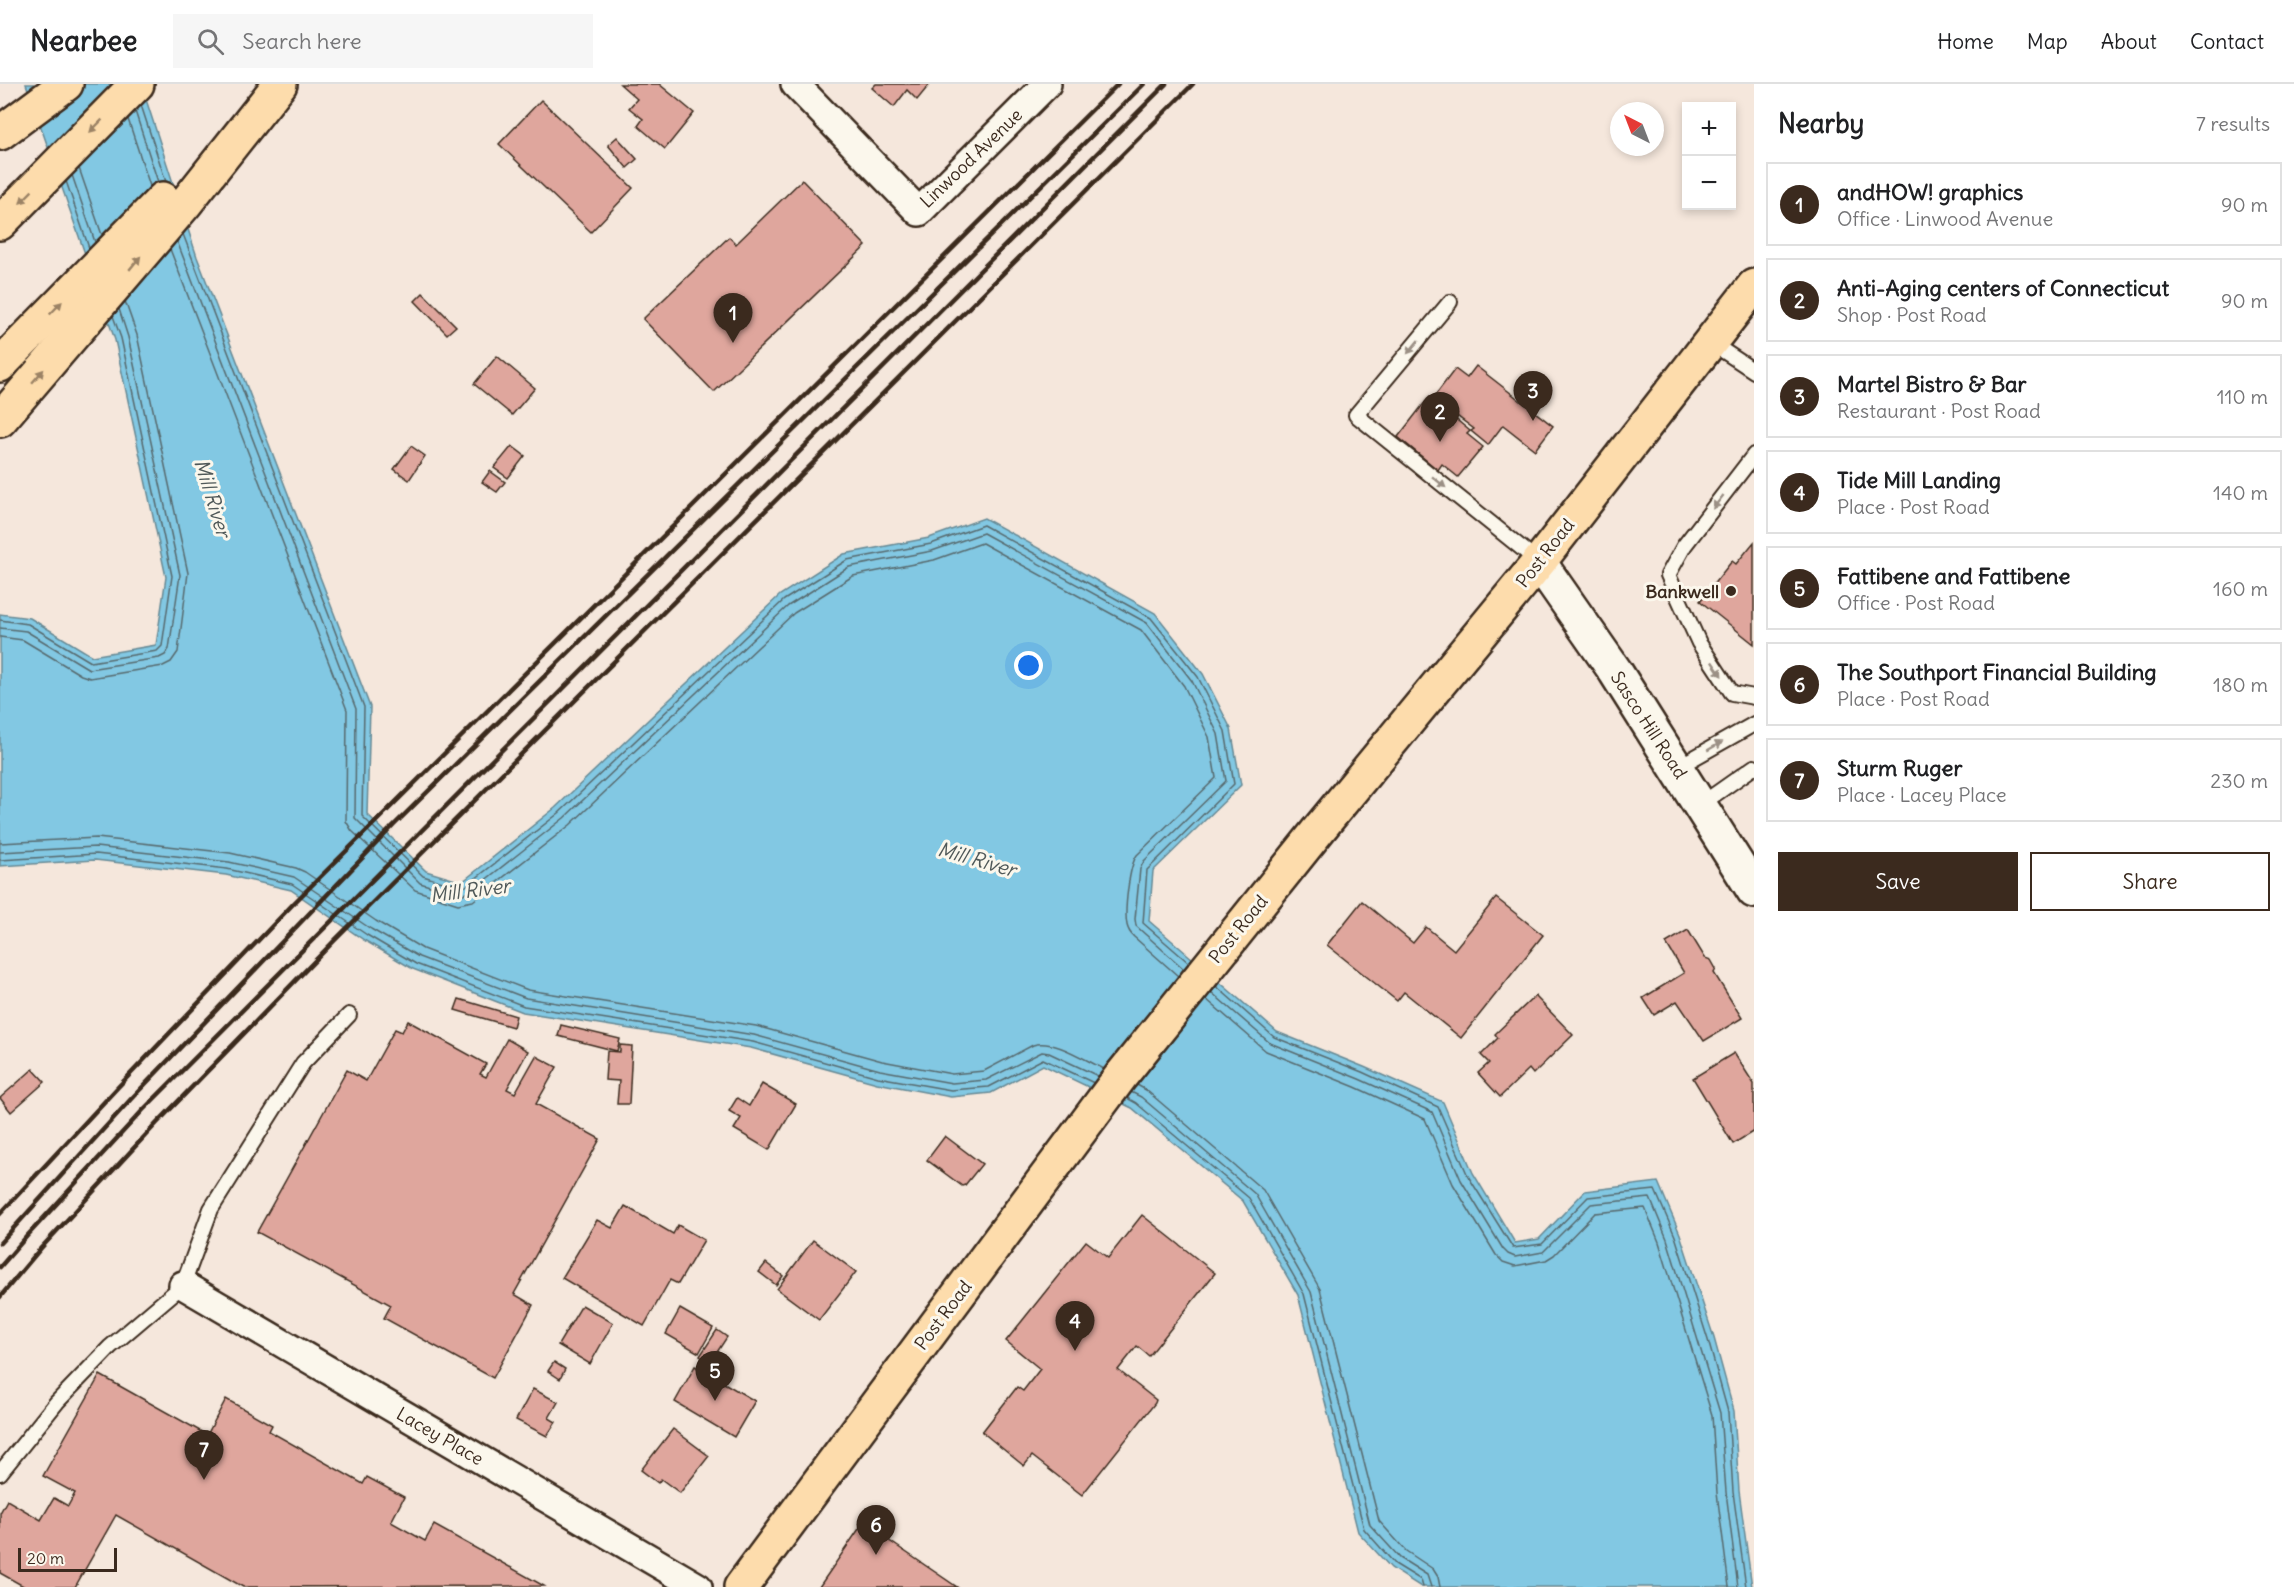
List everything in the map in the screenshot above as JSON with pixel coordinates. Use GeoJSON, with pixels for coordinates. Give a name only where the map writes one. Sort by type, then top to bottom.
{"type":"FeatureCollection","features":[{"type":"Feature","properties":{"kind":"main road"},"geometry":{"type":"LineString","coordinates":[[0,133],[66,84]]}},
{"type":"Feature","properties":{"kind":"main road"},"geometry":{"type":"LineString","coordinates":[[0,223],[137,84]]}},
{"type":"Feature","properties":{"kind":"main road"},"geometry":{"type":"LineString","coordinates":[[0,420],[98,307],[182,193],[275,84]]}},
{"type":"Feature","properties":{"kind":"main road"},"geometry":{"type":"LineString","coordinates":[[0,365],[87,276],[182,193],[280,84]]}},
{"type":"Feature","properties":{"kind":"main road","name":"Post Road"},"geometry":{"type":"LineString","coordinates":[[741,1587],[1121,1076],[1539,562],[1754,286]]}},
{"type":"Feature","properties":{"kind":"street","name":"Linwood Avenue"},"geometry":{"type":"LineString","coordinates":[[795,84],[919,212],[1047,84]]}},
{"type":"Feature","properties":{"kind":"street","name":"Sasco Hill Road"},"geometry":{"type":"LineString","coordinates":[[1539,562],[1615,671],[1754,891]]}},
{"type":"Feature","properties":{"kind":"street","name":"Lacey Place"},"geometry":{"type":"LineString","coordinates":[[183,1285],[698,1587]]}},
{"type":"Feature","properties":{"kind":"lane"},"geometry":{"type":"LineString","coordinates":[[1450,302],[1356,415],[1539,562]]}},
{"type":"Feature","properties":{"kind":"lane"},"geometry":{"type":"LineString","coordinates":[[1710,342],[1754,370]]}},
{"type":"Feature","properties":{"kind":"lane"},"geometry":{"type":"LineString","coordinates":[[1754,455],[1684,546],[1668,575],[1699,643],[1732,693],[1754,697]]}},
{"type":"Feature","properties":{"kind":"lane"},"geometry":{"type":"LineString","coordinates":[[1676,768],[1754,724]]}},
{"type":"Feature","properties":{"kind":"lane"},"geometry":{"type":"LineString","coordinates":[[1700,805],[1754,767]]}},
{"type":"Feature","properties":{"kind":"lane"},"geometry":{"type":"LineString","coordinates":[[0,1473],[57,1402],[102,1355],[183,1285],[211,1209],[303,1063],[349,1016]]}},
{"type":"Feature","properties":{"kind":"water","name":"Mill River"},"geometry":{"type":"Polygon","coordinates":[[[26,84],[141,84],[197,257],[370,707],[367,814],[426,871],[462,882],[555,808],[780,595],[844,554],[929,538],[984,518],[1155,613],[1203,674],[1231,729],[1241,785],[1153,871],[1149,921],[1277,1032],[1443,1102],[1473,1173],[1515,1243],[1539,1239],[1585,1191],[1658,1182],[1680,1234],[1714,1338],[1734,1411],[1739,1491],[1752,1587],[1421,1587],[1391,1568],[1358,1532],[1298,1295],[1243,1201],[1132,1108],[1043,1065],[991,1093],[951,1097],[877,1083],[751,1048],[523,1012],[413,969],[364,940],[291,890],[226,875],[95,860],[0,866],[0,614],[30,618],[92,656],[156,645],[166,577],[115,340],[26,84]]]}},
{"type":"Feature","properties":{"kind":"building"},"geometry":{"type":"Polygon","coordinates":[[[620,84],[659,84],[694,113],[665,149],[638,126],[643,119],[629,108],[637,99],[620,84]]]}},
{"type":"Feature","properties":{"kind":"building"},"geometry":{"type":"Polygon","coordinates":[[[876,84],[930,84],[917,100],[907,90],[894,107],[872,88],[876,84]]]}},
{"type":"Feature","properties":{"kind":"building"},"geometry":{"type":"Polygon","coordinates":[[[541,100],[633,188],[591,232],[499,144],[541,100]]]}},
{"type":"Feature","properties":{"kind":"building"},"geometry":{"type":"Polygon","coordinates":[[[617,137],[637,159],[627,168],[608,145],[617,137]]]}},
{"type":"Feature","properties":{"kind":"building"},"geometry":{"type":"Polygon","coordinates":[[[802,180],[866,246],[714,392],[643,319],[729,237],[736,244],[802,180]]]}},
{"type":"Feature","properties":{"kind":"building"},"geometry":{"type":"Polygon","coordinates":[[[423,293],[456,326],[447,334],[415,301],[423,293]]]}},
{"type":"Feature","properties":{"kind":"building"},"geometry":{"type":"Polygon","coordinates":[[[497,356],[535,388],[512,415],[474,384],[497,356]]]}},
{"type":"Feature","properties":{"kind":"building"},"geometry":{"type":"Polygon","coordinates":[[[1476,366],[1553,426],[1535,450],[1503,425],[1488,445],[1471,431],[1474,429],[1433,398],[1455,369],[1467,378],[1476,366]]]}},
{"type":"Feature","properties":{"kind":"building"},"geometry":{"type":"Polygon","coordinates":[[[1429,397],[1470,431],[1467,434],[1483,447],[1458,477],[1442,464],[1438,470],[1398,437],[1429,397]]]}},
{"type":"Feature","properties":{"kind":"building"},"geometry":{"type":"Polygon","coordinates":[[[411,446],[425,456],[409,480],[394,469],[411,446]]]}},
{"type":"Feature","properties":{"kind":"building"},"geometry":{"type":"Polygon","coordinates":[[[512,446],[525,456],[508,478],[494,468],[512,446]]]}},
{"type":"Feature","properties":{"kind":"building"},"geometry":{"type":"Polygon","coordinates":[[[490,471],[505,482],[497,492],[482,482],[490,471]]]}},
{"type":"Feature","properties":{"kind":"building"},"geometry":{"type":"Polygon","coordinates":[[[1754,542],[1754,644],[1700,601],[1732,561],[1736,564],[1754,542]]]}},
{"type":"Feature","properties":{"kind":"building"},"geometry":{"type":"Polygon","coordinates":[[[1496,898],[1543,935],[1461,1038],[1404,992],[1397,1001],[1327,945],[1362,901],[1413,943],[1426,927],[1454,950],[1496,898]]]}},
{"type":"Feature","properties":{"kind":"building"},"geometry":{"type":"Polygon","coordinates":[[[1688,930],[1705,958],[1711,960],[1716,969],[1714,973],[1742,1018],[1704,1041],[1677,1001],[1654,1015],[1643,998],[1684,973],[1666,943],[1688,930]]]}},
{"type":"Feature","properties":{"kind":"building"},"geometry":{"type":"Polygon","coordinates":[[[1535,996],[1573,1035],[1533,1074],[1529,1069],[1500,1097],[1478,1073],[1489,1063],[1481,1055],[1498,1038],[1495,1034],[1535,996]]]}},
{"type":"Feature","properties":{"kind":"building"},"geometry":{"type":"Polygon","coordinates":[[[459,999],[516,1016],[513,1027],[455,1010],[459,999]]]}},
{"type":"Feature","properties":{"kind":"building"},"geometry":{"type":"Polygon","coordinates":[[[408,1021],[486,1064],[480,1074],[486,1077],[507,1039],[528,1051],[507,1089],[515,1093],[536,1056],[557,1067],[536,1104],[600,1139],[514,1294],[533,1305],[493,1378],[384,1318],[391,1305],[257,1232],[347,1070],[366,1081],[395,1029],[402,1032],[408,1021]]]}},
{"type":"Feature","properties":{"kind":"building"},"geometry":{"type":"Polygon","coordinates":[[[561,1025],[620,1039],[617,1051],[558,1036],[561,1025]]]}},
{"type":"Feature","properties":{"kind":"building"},"geometry":{"type":"Polygon","coordinates":[[[620,1045],[632,1046],[629,1104],[617,1104],[619,1081],[605,1080],[607,1051],[620,1052],[620,1045]]]}},
{"type":"Feature","properties":{"kind":"building"},"geometry":{"type":"Polygon","coordinates":[[[1734,1053],[1754,1084],[1754,1131],[1733,1144],[1693,1078],[1734,1053]]]}},
{"type":"Feature","properties":{"kind":"building"},"geometry":{"type":"Polygon","coordinates":[[[33,1069],[45,1082],[11,1112],[0,1098],[33,1069]]]}},
{"type":"Feature","properties":{"kind":"building"},"geometry":{"type":"Polygon","coordinates":[[[762,1084],[796,1104],[769,1150],[734,1129],[741,1118],[729,1111],[737,1098],[749,1106],[762,1084]]]}},
{"type":"Feature","properties":{"kind":"building"},"geometry":{"type":"Polygon","coordinates":[[[945,1136],[982,1164],[965,1185],[962,1186],[927,1160],[945,1136]]]}},
{"type":"Feature","properties":{"kind":"building"},"geometry":{"type":"Polygon","coordinates":[[[625,1206],[673,1234],[678,1225],[704,1240],[678,1284],[670,1280],[644,1326],[562,1278],[597,1220],[612,1228],[625,1206]]]}},
{"type":"Feature","properties":{"kind":"building"},"geometry":{"type":"Polygon","coordinates":[[[1142,1215],[1215,1273],[1149,1356],[1137,1346],[1118,1370],[1156,1400],[1082,1495],[1032,1456],[1024,1466],[982,1432],[1017,1387],[1023,1391],[1040,1369],[1006,1341],[1086,1241],[1108,1258],[1142,1215]]]}},
{"type":"Feature","properties":{"kind":"building"},"geometry":{"type":"Polygon","coordinates":[[[813,1240],[856,1272],[819,1320],[777,1289],[813,1240]]]}},
{"type":"Feature","properties":{"kind":"building"},"geometry":{"type":"Polygon","coordinates":[[[766,1263],[783,1276],[776,1285],[759,1272],[766,1263]]]}},
{"type":"Feature","properties":{"kind":"building"},"geometry":{"type":"Polygon","coordinates":[[[582,1305],[613,1323],[590,1364],[558,1345],[582,1305]]]}},
{"type":"Feature","properties":{"kind":"building"},"geometry":{"type":"Polygon","coordinates":[[[680,1309],[713,1328],[699,1353],[666,1334],[680,1309]]]}},
{"type":"Feature","properties":{"kind":"building"},"geometry":{"type":"Polygon","coordinates":[[[717,1330],[727,1337],[710,1363],[700,1356],[717,1330]]]}},
{"type":"Feature","properties":{"kind":"building"},"geometry":{"type":"Polygon","coordinates":[[[554,1362],[565,1369],[560,1379],[548,1371],[554,1362]]]}},
{"type":"Feature","properties":{"kind":"building"},"geometry":{"type":"Polygon","coordinates":[[[695,1366],[755,1401],[734,1437],[675,1402],[695,1366]]]}},
{"type":"Feature","properties":{"kind":"building"},"geometry":{"type":"Polygon","coordinates":[[[100,1375],[207,1435],[226,1399],[272,1425],[269,1431],[363,1484],[367,1477],[404,1497],[391,1522],[425,1541],[434,1525],[544,1586],[243,1587],[116,1515],[75,1587],[25,1587],[0,1573],[0,1513],[7,1500],[41,1520],[54,1498],[68,1506],[75,1493],[43,1476],[100,1375]]]}},
{"type":"Feature","properties":{"kind":"building"},"geometry":{"type":"Polygon","coordinates":[[[533,1389],[558,1402],[549,1418],[556,1422],[547,1436],[516,1420],[533,1389]]]}},
{"type":"Feature","properties":{"kind":"building"},"geometry":{"type":"Polygon","coordinates":[[[673,1429],[709,1456],[680,1493],[661,1479],[658,1483],[641,1470],[673,1429]]]}},
{"type":"Feature","properties":{"kind":"building"},"geometry":{"type":"Polygon","coordinates":[[[863,1523],[957,1587],[819,1587],[863,1523]]]}},
{"type":"Feature","properties":{"kind":"railway"},"geometry":{"type":"LineString","coordinates":[[0,1214],[295,902],[1118,84]]}},
{"type":"Feature","properties":{"kind":"railway"},"geometry":{"type":"LineString","coordinates":[[0,1243],[131,1099],[394,825],[1144,84]]}},
{"type":"Feature","properties":{"kind":"railway"},"geometry":{"type":"LineString","coordinates":[[0,1267],[143,1110],[1166,84]]}},
{"type":"Feature","properties":{"kind":"railway"},"geometry":{"type":"LineString","coordinates":[[0,1297],[41,1248],[157,1123],[335,940],[1193,84]]}},
{"type":"Feature","properties":{"kind":"place","name":"andHOW! graphics"},"geometry":{"type":"Point","coordinates":[733,343]}},
{"type":"Feature","properties":{"kind":"place","name":"Martel Bistro & Bar"},"geometry":{"type":"Point","coordinates":[1533,421]}},
{"type":"Feature","properties":{"kind":"place","name":"Anti-Aging centers of Connecticut"},"geometry":{"type":"Point","coordinates":[1440,442]}},
{"type":"Feature","properties":{"kind":"place","name":"Bankwell"},"geometry":{"type":"Point","coordinates":[1731,591]}},
{"type":"Feature","properties":{"kind":"place","name":"Tide Mill Landing"},"geometry":{"type":"Point","coordinates":[1075,1351]}},
{"type":"Feature","properties":{"kind":"place","name":"Fattibene and Fattibene"},"geometry":{"type":"Point","coordinates":[715,1401]}},
{"type":"Feature","properties":{"kind":"place","name":"Sturm Ruger"},"geometry":{"type":"Point","coordinates":[204,1480]}},
{"type":"Feature","properties":{"kind":"place","name":"The Southport Financial Building"},"geometry":{"type":"Point","coordinates":[876,1555]}}]}
